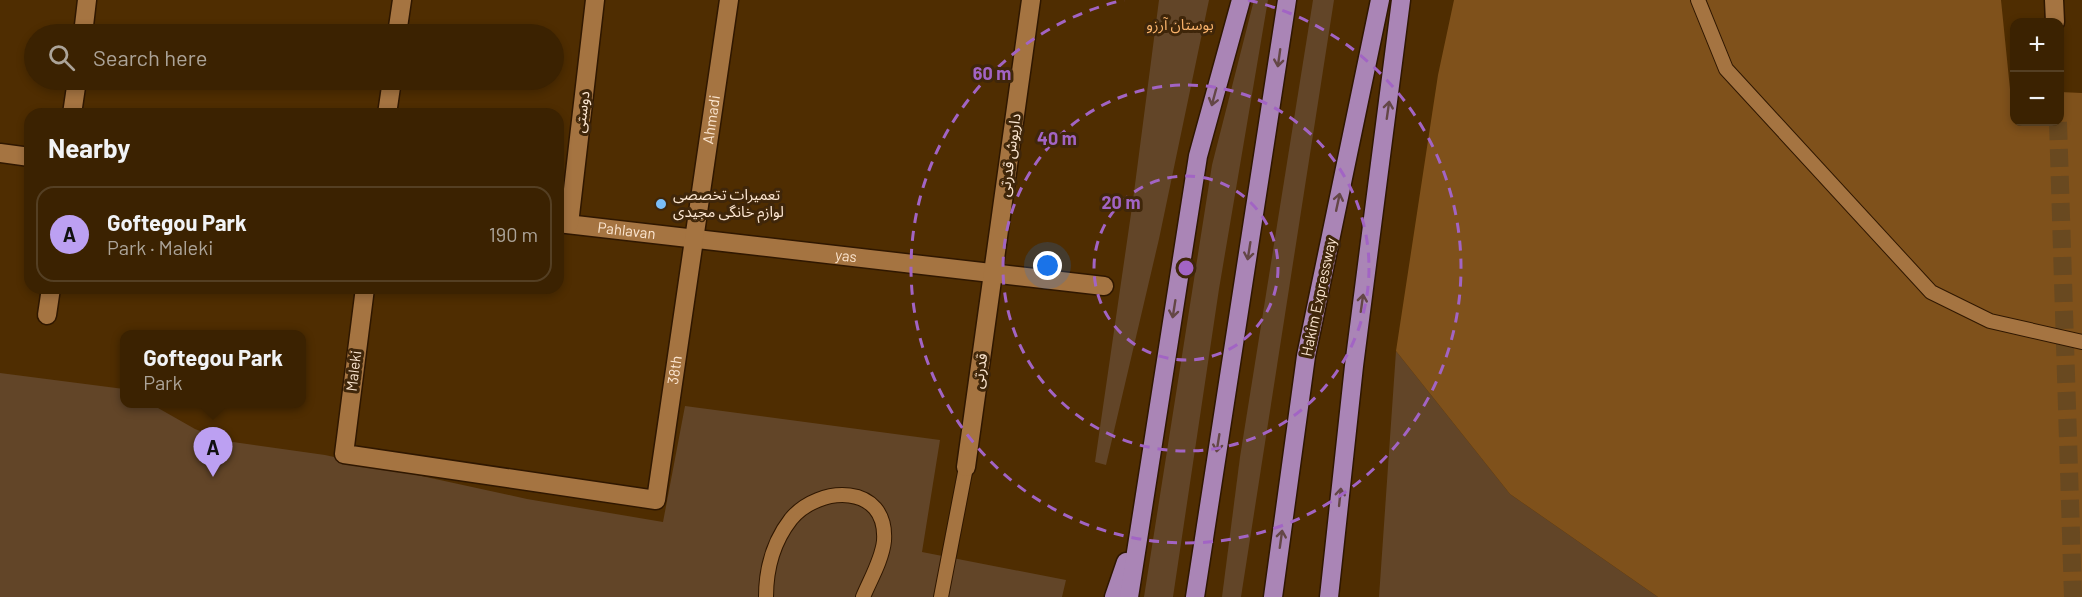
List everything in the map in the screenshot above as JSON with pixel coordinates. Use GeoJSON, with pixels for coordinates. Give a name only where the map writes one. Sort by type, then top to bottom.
{"type":"FeatureCollection","features":[{"type":"Feature","properties":{"kind":"highway"},"geometry":{"type":"LineString","coordinates":[[1129,597],[1198,156],[1240,0]]}},
{"type":"Feature","properties":{"kind":"highway"},"geometry":{"type":"LineString","coordinates":[[1195,597],[1287,0]]}},
{"type":"Feature","properties":{"kind":"highway","name":"Hakim Expressway"},"geometry":{"type":"LineString","coordinates":[[1273,597],[1306,356],[1380,0]]}},
{"type":"Feature","properties":{"kind":"highway"},"geometry":{"type":"LineString","coordinates":[[1329,597],[1354,366],[1401,0]]}},
{"type":"Feature","properties":{"kind":"highway"},"geometry":{"type":"LineString","coordinates":[[1114,597],[1140,520]]}},
{"type":"Feature","properties":{"kind":"street"},"geometry":{"type":"LineString","coordinates":[[83,24],[87,0]]}},
{"type":"Feature","properties":{"kind":"street"},"geometry":{"type":"LineString","coordinates":[[399,24],[402,0]]}},
{"type":"Feature","properties":{"kind":"street","name":"دوستی"},"geometry":{"type":"LineString","coordinates":[[564,217],[596,0]]}},
{"type":"Feature","properties":{"kind":"street","name":"Ahmadi"},"geometry":{"type":"LineString","coordinates":[[696,240],[729,0]]}},
{"type":"Feature","properties":{"kind":"street","name":"داریوش قدرتی"},"geometry":{"type":"LineString","coordinates":[[994,274],[1031,0]]}},
{"type":"Feature","properties":{"kind":"street"},"geometry":{"type":"LineString","coordinates":[[2054,0],[2055,18]]}},
{"type":"Feature","properties":{"kind":"street"},"geometry":{"type":"LineString","coordinates":[[73,108],[76,90]]}},
{"type":"Feature","properties":{"kind":"street"},"geometry":{"type":"LineString","coordinates":[[388,108],[391,90]]}},
{"type":"Feature","properties":{"kind":"street"},"geometry":{"type":"LineString","coordinates":[[0,153],[24,156]]}},
{"type":"Feature","properties":{"kind":"street","name":"Pahlavan"},"geometry":{"type":"LineString","coordinates":[[564,224],[696,240]]}},
{"type":"Feature","properties":{"kind":"street","name":"yas"},"geometry":{"type":"LineString","coordinates":[[696,240],[1104,286]]}},
{"type":"Feature","properties":{"kind":"street","name":"38th"},"geometry":{"type":"LineString","coordinates":[[344,454],[656,500],[696,240]]}},
{"type":"Feature","properties":{"kind":"street","name":"قدرتی"},"geometry":{"type":"LineString","coordinates":[[966,467],[994,274]]}},
{"type":"Feature","properties":{"kind":"street"},"geometry":{"type":"LineString","coordinates":[[47,315],[50,294]]}},
{"type":"Feature","properties":{"kind":"street","name":"Maleki"},"geometry":{"type":"LineString","coordinates":[[344,454],[364,294]]}},
{"type":"Feature","properties":{"kind":"lane"},"geometry":{"type":"LineString","coordinates":[[1698,0],[1726,69],[1931,292],[1990,321],[2082,342]]}},
{"type":"Feature","properties":{"kind":"lane"},"geometry":{"type":"LineString","coordinates":[[941,597],[966,467]]}},
{"type":"Feature","properties":{"kind":"lane"},"geometry":{"type":"LineString","coordinates":[[766,597],[770,558],[780,535],[793,517],[828,498],[845,495],[869,502],[875,506],[882,519],[884,544],[862,597]]}},
{"type":"Feature","properties":{"kind":"green space","name":"بوستان آرزو"},"geometry":{"type":"Polygon","coordinates":[[[1159,0],[1209,0],[1159,239],[1106,465],[1095,462],[1159,0]]]}},
{"type":"Feature","properties":{"kind":"green space"},"geometry":{"type":"Polygon","coordinates":[[[1254,0],[1268,0],[1219,289],[1173,597],[1144,597],[1212,165],[1254,0]]]}},
{"type":"Feature","properties":{"kind":"green space"},"geometry":{"type":"Polygon","coordinates":[[[1313,0],[1334,0],[1241,597],[1222,597],[1240,457],[1313,0]]]}},
{"type":"Feature","properties":{"kind":"green space"},"geometry":{"type":"Polygon","coordinates":[[[1396,351],[1510,494],[1658,597],[1379,597],[1396,351]]]}},
{"type":"Feature","properties":{"kind":"green space"},"geometry":{"type":"Polygon","coordinates":[[[0,373],[120,388],[120,408],[158,408],[195,429],[226,441],[325,455],[527,499],[663,522],[685,406],[940,440],[922,552],[1066,580],[1062,597],[0,597],[0,373]]]}},
{"type":"Feature","properties":{"kind":"shaded area"},"geometry":{"type":"Polygon","coordinates":[[[1454,0],[2001,0],[2010,89],[2010,126],[2064,126],[2064,92],[2082,93],[2082,597],[1658,597],[1510,494],[1396,351],[1438,75],[1454,0]]]}},
{"type":"Feature","properties":{"kind":"tunnel"},"geometry":{"type":"LineString","coordinates":[[2058,126],[2073,597]]}},
{"type":"Feature","properties":{"kind":"place","name":"تعمیرات تخصصی لوازم خانگی مجیدی"},"geometry":{"type":"Point","coordinates":[661,204]}},
{"type":"Feature","properties":{"kind":"place","name":"Goftegou Park"},"geometry":{"type":"Point","coordinates":[213,477]}}]}
